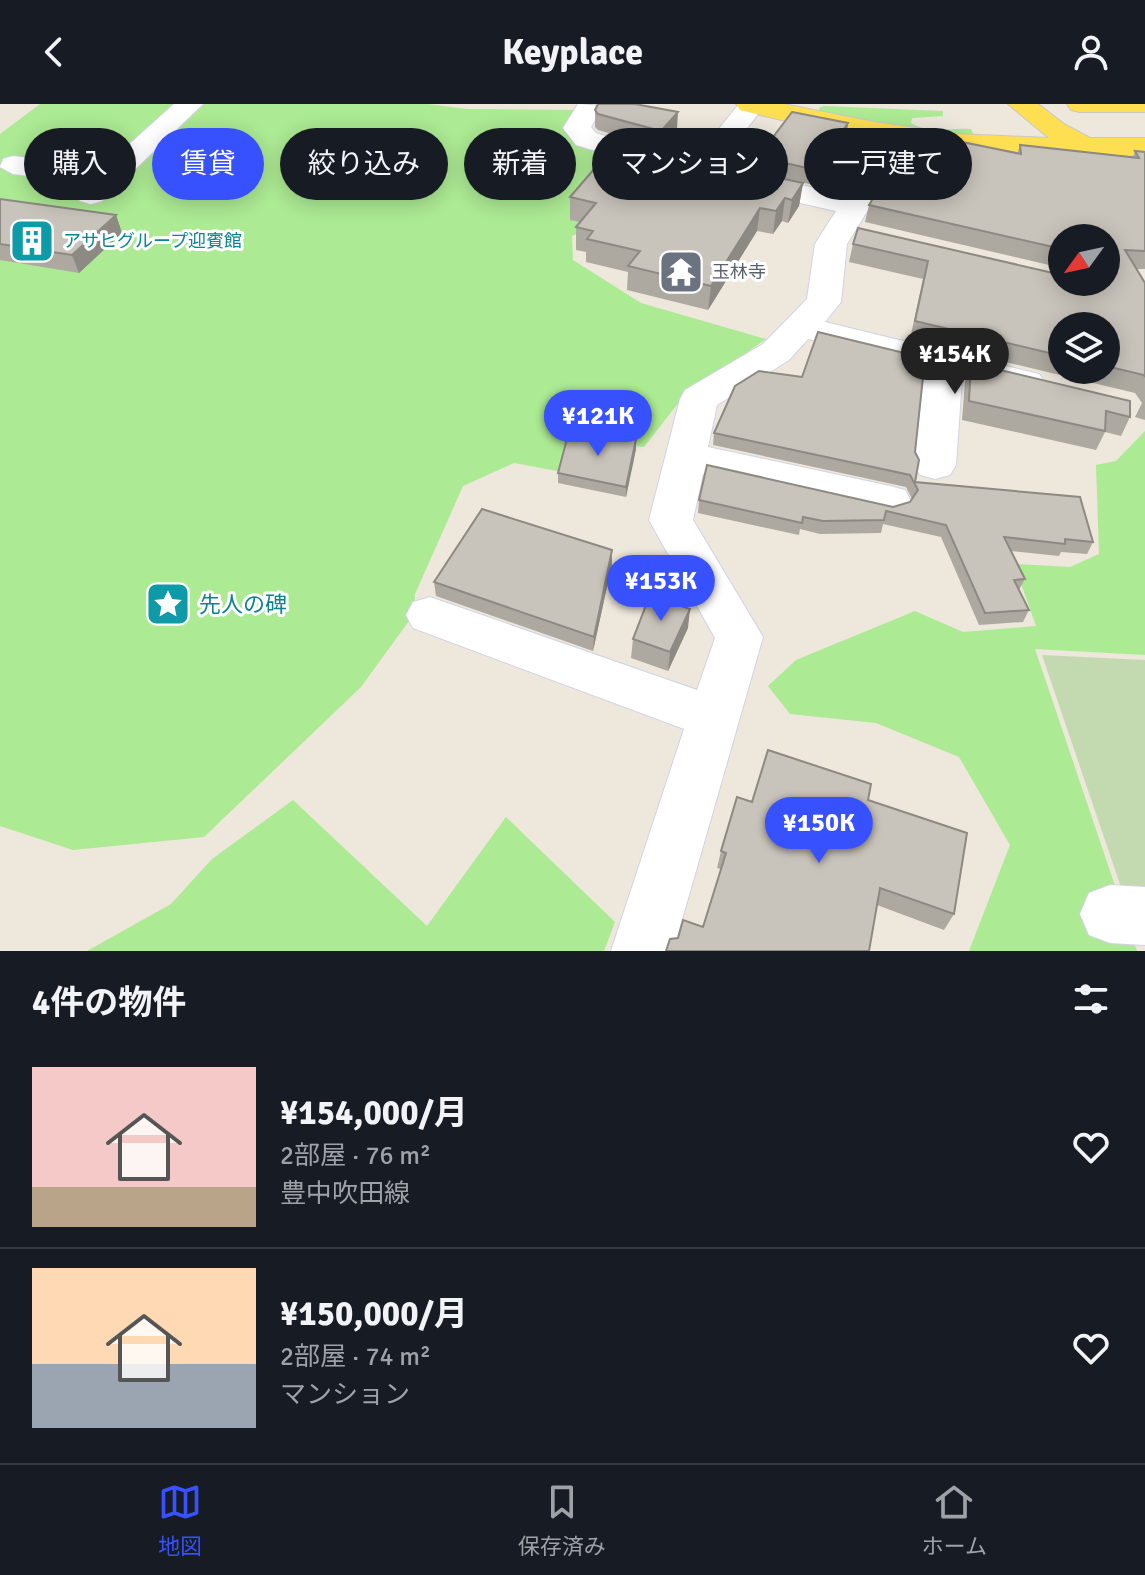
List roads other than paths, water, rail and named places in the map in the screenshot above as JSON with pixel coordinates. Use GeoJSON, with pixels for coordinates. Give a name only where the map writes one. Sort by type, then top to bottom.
{"type":"FeatureCollection","features":[{"type":"Feature","properties":{"kind":"main road"},"geometry":{"type":"LineString","coordinates":[[750,104],[871,128]]}},
{"type":"Feature","properties":{"kind":"main road"},"geometry":{"type":"LineString","coordinates":[[1021,104],[1054,130],[1085,146]]}},
{"type":"Feature","properties":{"kind":"main road"},"geometry":{"type":"LineString","coordinates":[[1037,104],[1100,118],[1145,118]]}},
{"type":"Feature","properties":{"kind":"main road"},"geometry":{"type":"LineString","coordinates":[[1080,104],[1145,104]]}},
{"type":"Feature","properties":{"kind":"main road"},"geometry":{"type":"LineString","coordinates":[[972,143],[1037,148],[1145,147]]}},
{"type":"Feature","properties":{"kind":"street"},"geometry":{"type":"LineString","coordinates":[[13,165],[101,186],[190,104]]}},
{"type":"Feature","properties":{"kind":"street"},"geometry":{"type":"LineString","coordinates":[[732,128],[750,104]]}},
{"type":"Feature","properties":{"kind":"street"},"geometry":{"type":"LineString","coordinates":[[590,106],[577,128],[586,139],[592,141]]}},
{"type":"Feature","properties":{"kind":"street"},"geometry":{"type":"LineString","coordinates":[[783,200],[855,224]]}},
{"type":"Feature","properties":{"kind":"street"},"geometry":{"type":"LineString","coordinates":[[642,951],[739,637],[671,520],[699,399],[776,352],[803,327],[824,302],[831,244],[855,224],[867,200]]}},
{"type":"Feature","properties":{"kind":"street"},"geometry":{"type":"LineString","coordinates":[[803,327],[1062,391]]}},
{"type":"Feature","properties":{"kind":"street"},"geometry":{"type":"LineString","coordinates":[[935,465],[944,362]]}},
{"type":"Feature","properties":{"kind":"street"},"geometry":{"type":"LineString","coordinates":[[685,456],[890,501]]}},
{"type":"Feature","properties":{"kind":"street"},"geometry":{"type":"LineString","coordinates":[[430,615],[715,718]]}},
{"type":"Feature","properties":{"kind":"place","name":"アサヒグループ迎賓館"},"geometry":{"type":"Point","coordinates":[32,241]}},
{"type":"Feature","properties":{"kind":"place","name":"玉林寺"},"geometry":{"type":"Point","coordinates":[681,272]}},
{"type":"Feature","properties":{"kind":"place","name":"先人の碑"},"geometry":{"type":"Point","coordinates":[168,604]}}]}
